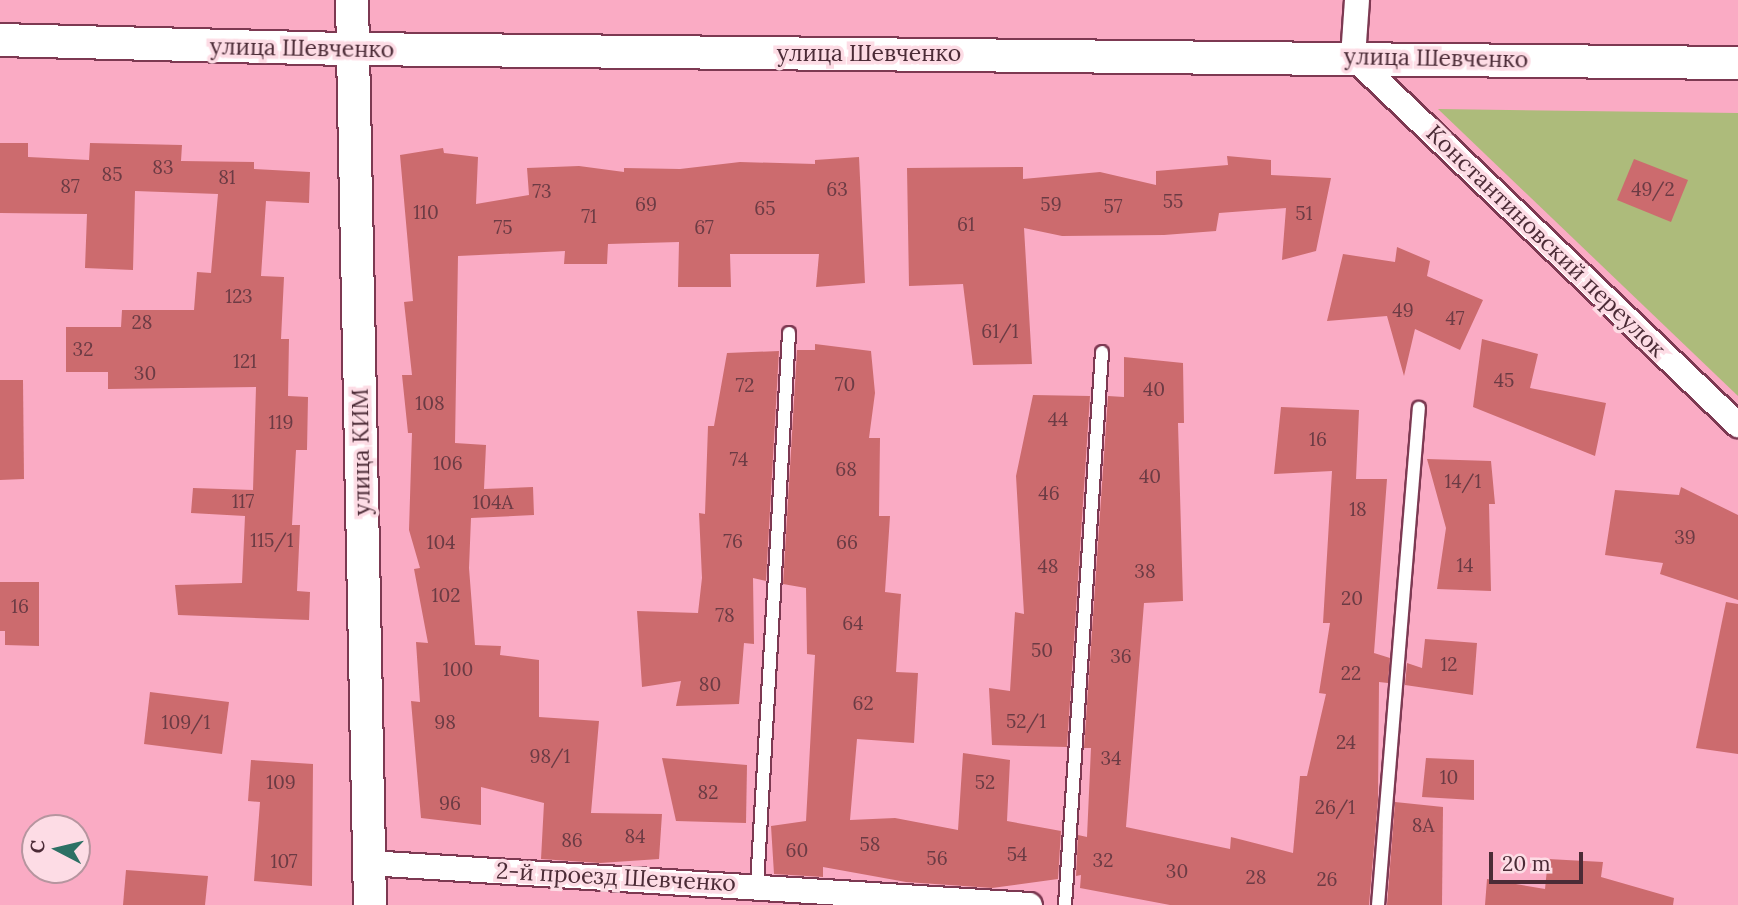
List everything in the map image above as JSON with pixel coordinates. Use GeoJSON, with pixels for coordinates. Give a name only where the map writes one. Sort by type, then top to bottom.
{"type":"FeatureCollection","features":[{"type":"Feature","properties":{"kind":"street","name":"улица КИМ"},"geometry":{"type":"LineString","coordinates":[[352,0],[370,905]]}},
{"type":"Feature","properties":{"kind":"street"},"geometry":{"type":"LineString","coordinates":[[1353,57],[1357,0]]}},
{"type":"Feature","properties":{"kind":"street","name":"улица Шевченко"},"geometry":{"type":"LineString","coordinates":[[0,40],[354,49],[1738,62]]}},
{"type":"Feature","properties":{"kind":"street","name":"Константиновский переулок"},"geometry":{"type":"LineString","coordinates":[[1353,57],[1738,425]]}},
{"type":"Feature","properties":{"kind":"street","name":"2-й проезд Шевченко"},"geometry":{"type":"LineString","coordinates":[[369,863],[757,885],[1030,905]]}},
{"type":"Feature","properties":{"kind":"lane"},"geometry":{"type":"LineString","coordinates":[[757,885],[789,333]]}},
{"type":"Feature","properties":{"kind":"lane"},"geometry":{"type":"LineString","coordinates":[[1065,905],[1102,352]]}},
{"type":"Feature","properties":{"kind":"lane"},"geometry":{"type":"LineString","coordinates":[[1378,905],[1419,408]]}},
{"type":"Feature","properties":{"kind":"green space"},"geometry":{"type":"Polygon","coordinates":[[[1438,109],[1738,113],[1738,396],[1438,109]]]}},
{"type":"Feature","properties":{"kind":"building"},"geometry":{"type":"Polygon","coordinates":[[[0,143],[28,143],[28,157],[89,160],[90,143],[182,145],[181,161],[254,162],[254,169],[310,172],[309,203],[266,201],[261,276],[284,277],[281,339],[289,339],[288,396],[308,397],[307,450],[296,450],[292,525],[300,525],[297,591],[310,592],[309,620],[178,615],[175,585],[242,583],[245,516],[191,513],[193,488],[253,490],[256,387],[108,389],[108,372],[66,372],[66,327],[121,327],[122,310],[194,310],[197,272],[211,273],[218,194],[135,191],[133,270],[85,268],[87,214],[0,213],[0,143]]]}},
{"type":"Feature","properties":{"kind":"building"},"geometry":{"type":"Polygon","coordinates":[[[443,148],[444,153],[478,157],[476,204],[529,195],[527,168],[579,166],[624,172],[624,168],[680,169],[740,162],[815,164],[815,160],[859,157],[865,283],[816,287],[819,254],[730,254],[731,287],[678,287],[679,242],[608,244],[607,264],[564,264],[565,251],[458,256],[455,443],[486,445],[484,489],[533,487],[534,515],[471,518],[469,568],[475,645],[501,646],[500,655],[539,660],[539,717],[599,721],[591,813],[662,814],[659,859],[600,863],[541,859],[544,803],[481,787],[481,825],[421,818],[411,701],[420,702],[416,642],[428,643],[414,569],[420,568],[409,530],[412,433],[408,433],[402,375],[412,375],[404,302],[413,301],[400,155],[443,148]]]}},
{"type":"Feature","properties":{"kind":"building"},"geometry":{"type":"Polygon","coordinates":[[[1227,156],[1271,160],[1271,175],[1331,178],[1316,251],[1282,260],[1286,208],[1219,213],[1216,231],[1164,235],[1062,236],[1024,228],[1032,364],[973,365],[963,284],[909,286],[907,168],[1023,167],[1023,179],[1100,172],[1156,185],[1156,171],[1228,165],[1227,156]]]}},
{"type":"Feature","properties":{"kind":"building"},"geometry":{"type":"Polygon","coordinates":[[[1634,159],[1688,180],[1671,222],[1617,200],[1634,159]]]}},
{"type":"Feature","properties":{"kind":"building"},"geometry":{"type":"Polygon","coordinates":[[[1397,247],[1430,261],[1427,276],[1483,300],[1460,350],[1415,329],[1404,376],[1387,316],[1327,321],[1343,254],[1395,262],[1397,247]]]}},
{"type":"Feature","properties":{"kind":"building"},"geometry":{"type":"Polygon","coordinates":[[[1482,339],[1538,354],[1530,388],[1606,403],[1595,456],[1473,407],[1482,339]]]}},
{"type":"Feature","properties":{"kind":"building"},"geometry":{"type":"Polygon","coordinates":[[[815,344],[871,351],[875,393],[869,438],[880,438],[879,516],[890,516],[885,592],[901,594],[896,672],[918,673],[914,743],[857,739],[850,820],[895,818],[958,830],[963,753],[1010,760],[1007,821],[1061,831],[1058,879],[992,888],[906,882],[823,867],[823,877],[774,874],[771,826],[806,821],[815,655],[807,654],[806,588],[783,584],[797,350],[815,350],[815,344]]]}},
{"type":"Feature","properties":{"kind":"building"},"geometry":{"type":"Polygon","coordinates":[[[779,351],[766,581],[753,578],[754,644],[744,643],[739,704],[676,706],[681,681],[642,687],[637,611],[698,613],[702,578],[699,513],[705,514],[708,426],[714,426],[727,353],[779,351]]]}},
{"type":"Feature","properties":{"kind":"building"},"geometry":{"type":"Polygon","coordinates":[[[1124,357],[1183,363],[1184,423],[1178,423],[1183,601],[1144,603],[1126,827],[1230,849],[1231,837],[1293,853],[1300,776],[1307,776],[1326,694],[1319,693],[1330,623],[1323,623],[1332,471],[1274,474],[1281,407],[1359,410],[1356,479],[1387,479],[1374,653],[1390,658],[1388,683],[1379,682],[1378,800],[1369,905],[1170,905],[1080,888],[1081,875],[1076,876],[1078,835],[1087,837],[1091,748],[1084,748],[1108,396],[1124,397],[1124,357]]]}},
{"type":"Feature","properties":{"kind":"building"},"geometry":{"type":"Polygon","coordinates":[[[0,380],[23,380],[24,479],[0,480],[0,380]]]}},
{"type":"Feature","properties":{"kind":"building"},"geometry":{"type":"Polygon","coordinates":[[[1033,395],[1090,396],[1067,747],[992,745],[989,688],[1010,691],[1015,612],[1024,614],[1016,476],[1033,395]]]}},
{"type":"Feature","properties":{"kind":"building"},"geometry":{"type":"Polygon","coordinates":[[[1427,459],[1491,461],[1495,504],[1489,504],[1491,591],[1437,589],[1446,528],[1427,459]]]}},
{"type":"Feature","properties":{"kind":"building"},"geometry":{"type":"Polygon","coordinates":[[[1681,487],[1738,515],[1738,600],[1660,574],[1663,563],[1605,555],[1615,490],[1679,495],[1681,487]]]}},
{"type":"Feature","properties":{"kind":"building"},"geometry":{"type":"Polygon","coordinates":[[[0,582],[39,582],[39,646],[5,645],[5,631],[0,631],[0,582]]]}},
{"type":"Feature","properties":{"kind":"building"},"geometry":{"type":"Polygon","coordinates":[[[1726,602],[1738,604],[1738,754],[1696,748],[1726,602]]]}},
{"type":"Feature","properties":{"kind":"building"},"geometry":{"type":"Polygon","coordinates":[[[1425,639],[1477,643],[1473,695],[1405,685],[1407,663],[1422,668],[1425,639]]]}},
{"type":"Feature","properties":{"kind":"building"},"geometry":{"type":"Polygon","coordinates":[[[150,692],[229,702],[222,754],[144,744],[150,692]]]}},
{"type":"Feature","properties":{"kind":"building"},"geometry":{"type":"Polygon","coordinates":[[[662,758],[747,765],[746,823],[676,821],[662,758]]]}},
{"type":"Feature","properties":{"kind":"building"},"geometry":{"type":"Polygon","coordinates":[[[1426,758],[1474,760],[1474,800],[1422,797],[1426,758]]]}},
{"type":"Feature","properties":{"kind":"building"},"geometry":{"type":"Polygon","coordinates":[[[251,760],[313,764],[312,886],[254,881],[260,802],[248,801],[251,760]]]}},
{"type":"Feature","properties":{"kind":"building"},"geometry":{"type":"Polygon","coordinates":[[[1395,802],[1443,807],[1442,905],[1387,905],[1395,802]]]}},
{"type":"Feature","properties":{"kind":"building"},"geometry":{"type":"Polygon","coordinates":[[[1548,859],[1603,862],[1601,877],[1674,898],[1673,905],[1485,905],[1487,879],[1545,889],[1548,859]]]}},
{"type":"Feature","properties":{"kind":"building"},"geometry":{"type":"Polygon","coordinates":[[[126,870],[208,876],[205,905],[123,905],[126,870]]]}}]}
